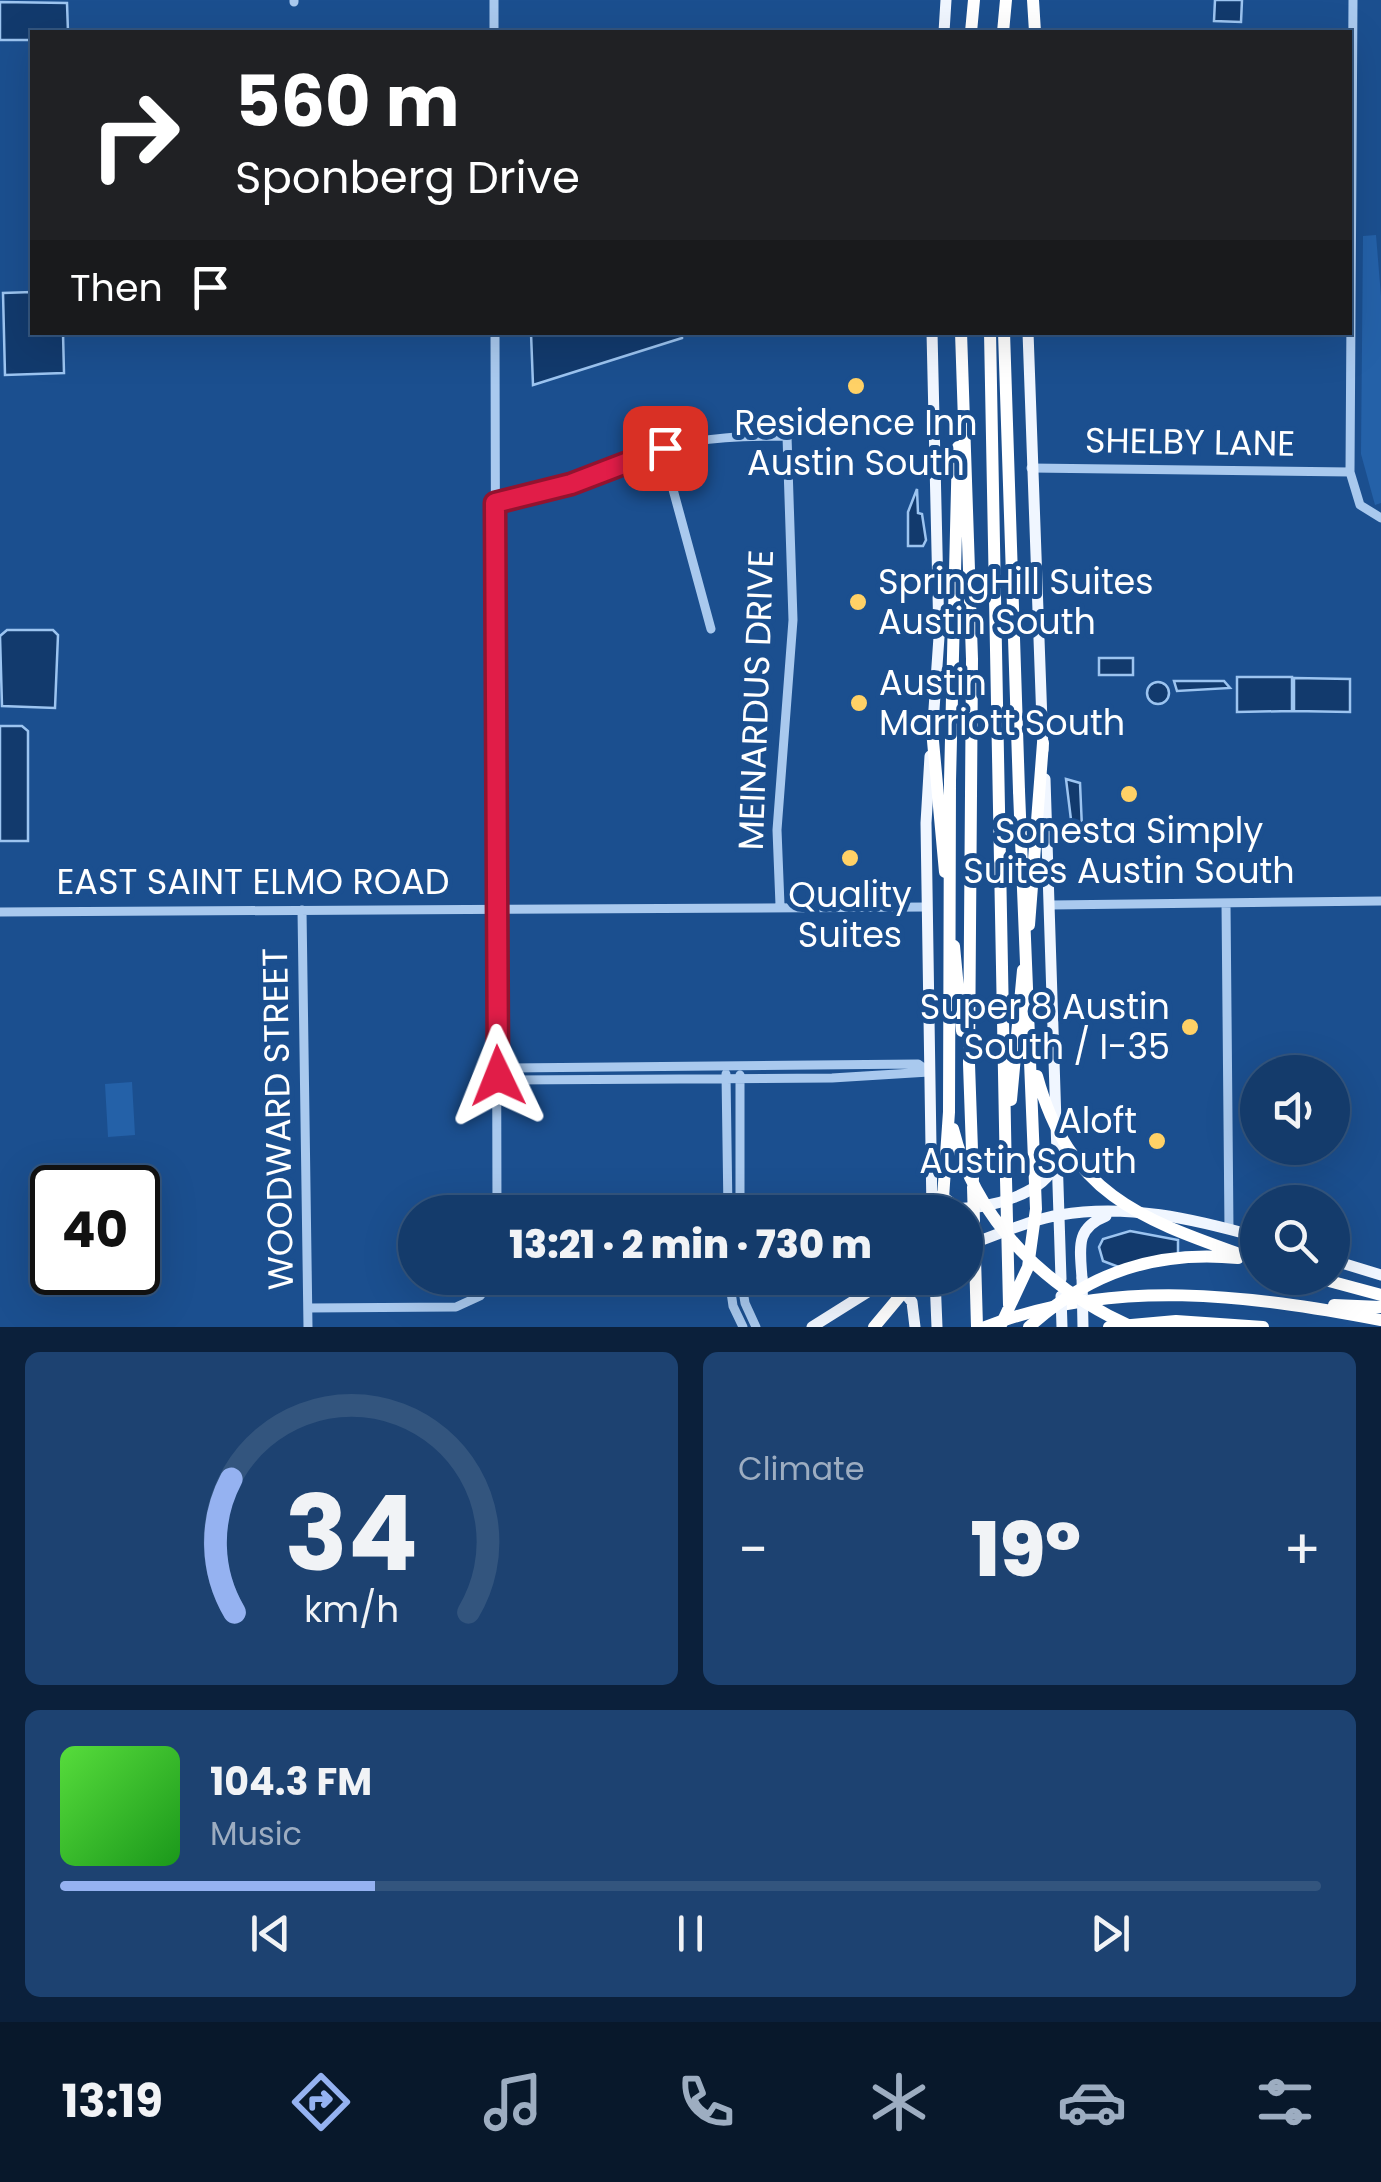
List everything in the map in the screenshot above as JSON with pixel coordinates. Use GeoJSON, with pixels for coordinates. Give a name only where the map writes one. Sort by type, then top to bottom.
{"type":"FeatureCollection","features":[{"type":"Feature","properties":{"kind":"highway"},"geometry":{"type":"LineString","coordinates":[[971,30],[974,0]]}},
{"type":"Feature","properties":{"kind":"highway"},"geometry":{"type":"LineString","coordinates":[[1003,30],[1006,0]]}},
{"type":"Feature","properties":{"kind":"highway"},"geometry":{"type":"LineString","coordinates":[[1036,0],[1036,30]]}},
{"type":"Feature","properties":{"kind":"highway"},"geometry":{"type":"LineString","coordinates":[[961,335],[972,659],[969,1064],[977,1327]]}},
{"type":"Feature","properties":{"kind":"highway"},"geometry":{"type":"LineString","coordinates":[[990,335],[1009,1327]]}},
{"type":"Feature","properties":{"kind":"highway"},"geometry":{"type":"LineString","coordinates":[[1000,1327],[1028,1268],[1033,1236],[1033,1060],[1019,791],[1004,335]]}},
{"type":"Feature","properties":{"kind":"highway"},"geometry":{"type":"LineString","coordinates":[[943,1195],[949,1112],[954,517],[962,404]]}},
{"type":"Feature","properties":{"kind":"highway"},"geometry":{"type":"LineString","coordinates":[[932,730],[962,1034],[969,1064]]}},
{"type":"Feature","properties":{"kind":"highway"},"geometry":{"type":"LineString","coordinates":[[1006,1136],[1043,743]]}},
{"type":"Feature","properties":{"kind":"highway"},"geometry":{"type":"LineString","coordinates":[[1033,1060],[1053,1122],[1087,1172],[1110,1194],[1156,1224],[1240,1254]]}},
{"type":"Feature","properties":{"kind":"highway"},"geometry":{"type":"LineString","coordinates":[[949,1112],[972,1184],[1022,1253],[1063,1288],[1132,1327]]}},
{"type":"Feature","properties":{"kind":"highway"},"geometry":{"type":"LineString","coordinates":[[1028,1327],[1057,1303],[1116,1269],[1154,1259],[1240,1259]]}},
{"type":"Feature","properties":{"kind":"highway"},"geometry":{"type":"LineString","coordinates":[[1350,1287],[1381,1295]]}},
{"type":"Feature","properties":{"kind":"highway"},"geometry":{"type":"LineString","coordinates":[[874,1327],[901,1295]]}},
{"type":"Feature","properties":{"kind":"highway"},"geometry":{"type":"LineString","coordinates":[[985,1327],[1027,1313],[1122,1296],[1244,1296],[1381,1320]]}},
{"type":"Feature","properties":{"kind":"highway"},"geometry":{"type":"LineString","coordinates":[[1311,1305],[1381,1307]]}},
{"type":"Feature","properties":{"kind":"highway"},"geometry":{"type":"LineString","coordinates":[[1108,1327],[1176,1321],[1263,1327]]}},
{"type":"Feature","properties":{"kind":"main road"},"geometry":{"type":"LineString","coordinates":[[944,30],[946,0]]}},
{"type":"Feature","properties":{"kind":"main road"},"geometry":{"type":"LineString","coordinates":[[931,1195],[926,809],[939,638],[932,335]]}},
{"type":"Feature","properties":{"kind":"main road"},"geometry":{"type":"LineString","coordinates":[[1028,335],[1030,468],[1052,904],[1062,1327]]}},
{"type":"Feature","properties":{"kind":"main road"},"geometry":{"type":"LineString","coordinates":[[930,1179],[942,1199],[967,1209],[1038,1187],[1053,1171],[1056,1158]]}},
{"type":"Feature","properties":{"kind":"main road"},"geometry":{"type":"LineString","coordinates":[[1083,1327],[1080,1243],[1085,1227],[1115,1212]]}},
{"type":"Feature","properties":{"kind":"main road"},"geometry":{"type":"LineString","coordinates":[[983,1240],[1060,1214],[1115,1212],[1163,1214],[1240,1231]]}},
{"type":"Feature","properties":{"kind":"main road"},"geometry":{"type":"LineString","coordinates":[[1350,1266],[1381,1275]]}},
{"type":"Feature","properties":{"kind":"main road"},"geometry":{"type":"LineString","coordinates":[[812,1327],[862,1295]]}},
{"type":"Feature","properties":{"kind":"main road"},"geometry":{"type":"LineString","coordinates":[[907,1295],[915,1327]]}},
{"type":"Feature","properties":{"kind":"main road"},"geometry":{"type":"LineString","coordinates":[[935,1295],[936,1323]]}},
{"type":"Feature","properties":{"kind":"street"},"geometry":{"type":"LineString","coordinates":[[494,0],[494,30]]}},
{"type":"Feature","properties":{"kind":"street"},"geometry":{"type":"LineString","coordinates":[[1352,236],[1354,0]]}},
{"type":"Feature","properties":{"kind":"street"},"geometry":{"type":"LineString","coordinates":[[495,335],[497,1195]]}},
{"type":"Feature","properties":{"kind":"street"},"geometry":{"type":"LineString","coordinates":[[1351,335],[1350,472],[1360,505],[1377,517]]}},
{"type":"Feature","properties":{"kind":"street","name":"MEINARDUS DRIVE"},"geometry":{"type":"LineString","coordinates":[[662,449],[730,437],[787,436],[793,620],[777,830],[780,906]]}},
{"type":"Feature","properties":{"kind":"street"},"geometry":{"type":"LineString","coordinates":[[495,503],[571,484],[662,449],[711,629]]}},
{"type":"Feature","properties":{"kind":"street","name":"SHELBY LANE"},"geometry":{"type":"LineString","coordinates":[[1030,468],[1350,472]]}},
{"type":"Feature","properties":{"kind":"street"},"geometry":{"type":"LineString","coordinates":[[1052,904],[1381,902]]}},
{"type":"Feature","properties":{"kind":"street"},"geometry":{"type":"LineString","coordinates":[[1226,903],[1229,1228]]}},
{"type":"Feature","properties":{"kind":"street","name":"EAST SAINT ELMO ROAD"},"geometry":{"type":"LineString","coordinates":[[0,912],[926,908]]}},
{"type":"Feature","properties":{"kind":"street","name":"WOODWARD STREET"},"geometry":{"type":"LineString","coordinates":[[302,910],[308,1327]]}},
{"type":"Feature","properties":{"kind":"street"},"geometry":{"type":"LineString","coordinates":[[498,1076],[510,1068],[726,1067],[740,1072],[929,1072]]}},
{"type":"Feature","properties":{"kind":"street"},"geometry":{"type":"LineString","coordinates":[[726,1067],[728,1195]]}},
{"type":"Feature","properties":{"kind":"street"},"geometry":{"type":"LineString","coordinates":[[498,1076],[510,1080],[726,1078],[740,1072]]}},
{"type":"Feature","properties":{"kind":"street"},"geometry":{"type":"LineString","coordinates":[[740,1072],[740,1195]]}},
{"type":"Feature","properties":{"kind":"street"},"geometry":{"type":"LineString","coordinates":[[308,1308],[462,1306],[481,1295]]}},
{"type":"Feature","properties":{"kind":"street"},"geometry":{"type":"LineString","coordinates":[[731,1295],[743,1327]]}},
{"type":"Feature","properties":{"kind":"street"},"geometry":{"type":"LineString","coordinates":[[744,1295],[756,1327]]}},
{"type":"Feature","properties":{"kind":"shaded area"},"geometry":{"type":"Polygon","coordinates":[[[1215,0],[1242,0],[1241,22],[1214,21],[1215,0]]]}},
{"type":"Feature","properties":{"kind":"shaded area"},"geometry":{"type":"Polygon","coordinates":[[[0,2],[67,3],[68,30],[30,30],[30,40],[0,40],[0,2]]]}},
{"type":"Feature","properties":{"kind":"shaded area"},"geometry":{"type":"Polygon","coordinates":[[[1376,235],[1381,296],[1381,503],[1375,505],[1361,454],[1363,236],[1376,235]]]}},
{"type":"Feature","properties":{"kind":"shaded area"},"geometry":{"type":"Polygon","coordinates":[[[30,292],[30,335],[63,335],[64,373],[5,375],[3,293],[30,292]]]}},
{"type":"Feature","properties":{"kind":"shaded area"},"geometry":{"type":"Polygon","coordinates":[[[531,335],[682,335],[682,338],[533,385],[531,335]]]}},
{"type":"Feature","properties":{"kind":"shaded area"},"geometry":{"type":"Polygon","coordinates":[[[917,489],[918,513],[922,514],[926,540],[923,546],[908,546],[908,512],[917,489]]]}},
{"type":"Feature","properties":{"kind":"shaded area"},"geometry":{"type":"Polygon","coordinates":[[[7,630],[53,630],[58,635],[55,708],[2,706],[0,636],[7,630]]]}},
{"type":"Feature","properties":{"kind":"shaded area"},"geometry":{"type":"Polygon","coordinates":[[[1099,658],[1133,658],[1133,675],[1099,675],[1099,658]]]}},
{"type":"Feature","properties":{"kind":"shaded area"},"geometry":{"type":"Polygon","coordinates":[[[1237,677],[1292,677],[1292,711],[1237,712],[1237,677]]]}},
{"type":"Feature","properties":{"kind":"shaded area"},"geometry":{"type":"Polygon","coordinates":[[[1294,678],[1350,679],[1350,712],[1294,711],[1294,678]]]}},
{"type":"Feature","properties":{"kind":"shaded area"},"geometry":{"type":"Polygon","coordinates":[[[1174,681],[1224,681],[1230,688],[1177,691],[1174,681]]]}},
{"type":"Feature","properties":{"kind":"shaded area"},"geometry":{"type":"Polygon","coordinates":[[[1154,682],[1162,682],[1169,693],[1162,704],[1154,704],[1147,697],[1147,689],[1154,682]]]}},
{"type":"Feature","properties":{"kind":"shaded area"},"geometry":{"type":"Polygon","coordinates":[[[0,726],[22,726],[28,731],[28,841],[0,841],[0,726]]]}},
{"type":"Feature","properties":{"kind":"shaded area"},"geometry":{"type":"Polygon","coordinates":[[[1066,779],[1080,783],[1082,828],[1072,828],[1066,779]]]}},
{"type":"Feature","properties":{"kind":"shaded area"},"geometry":{"type":"Polygon","coordinates":[[[132,1082],[135,1135],[108,1137],[105,1084],[132,1082]]]}},
{"type":"Feature","properties":{"kind":"shaded area"},"geometry":{"type":"Polygon","coordinates":[[[1130,1231],[1178,1240],[1178,1260],[1124,1269],[1103,1261],[1099,1247],[1103,1239],[1130,1231]]]}},
{"type":"Feature","properties":{"kind":"place","name":"Residence Inn Austin South"},"geometry":{"type":"Point","coordinates":[856,386]}},
{"type":"Feature","properties":{"kind":"place","name":"SpringHill Suites Austin South"},"geometry":{"type":"Point","coordinates":[858,602]}},
{"type":"Feature","properties":{"kind":"place","name":"Austin Marriott South"},"geometry":{"type":"Point","coordinates":[859,703]}},
{"type":"Feature","properties":{"kind":"place","name":"Sonesta Simply Suites Austin South"},"geometry":{"type":"Point","coordinates":[1129,794]}},
{"type":"Feature","properties":{"kind":"place","name":"Quality Suites"},"geometry":{"type":"Point","coordinates":[850,858]}},
{"type":"Feature","properties":{"kind":"place","name":"Super 8 Austin South / I-35"},"geometry":{"type":"Point","coordinates":[1190,1027]}},
{"type":"Feature","properties":{"kind":"place","name":"Aloft Austin South"},"geometry":{"type":"Point","coordinates":[1157,1141]}},
{"type":"Feature","properties":{"kind":"route"},"geometry":{"type":"LineString","coordinates":[[498,1076],[495,503],[571,484],[665,448]]}}]}
